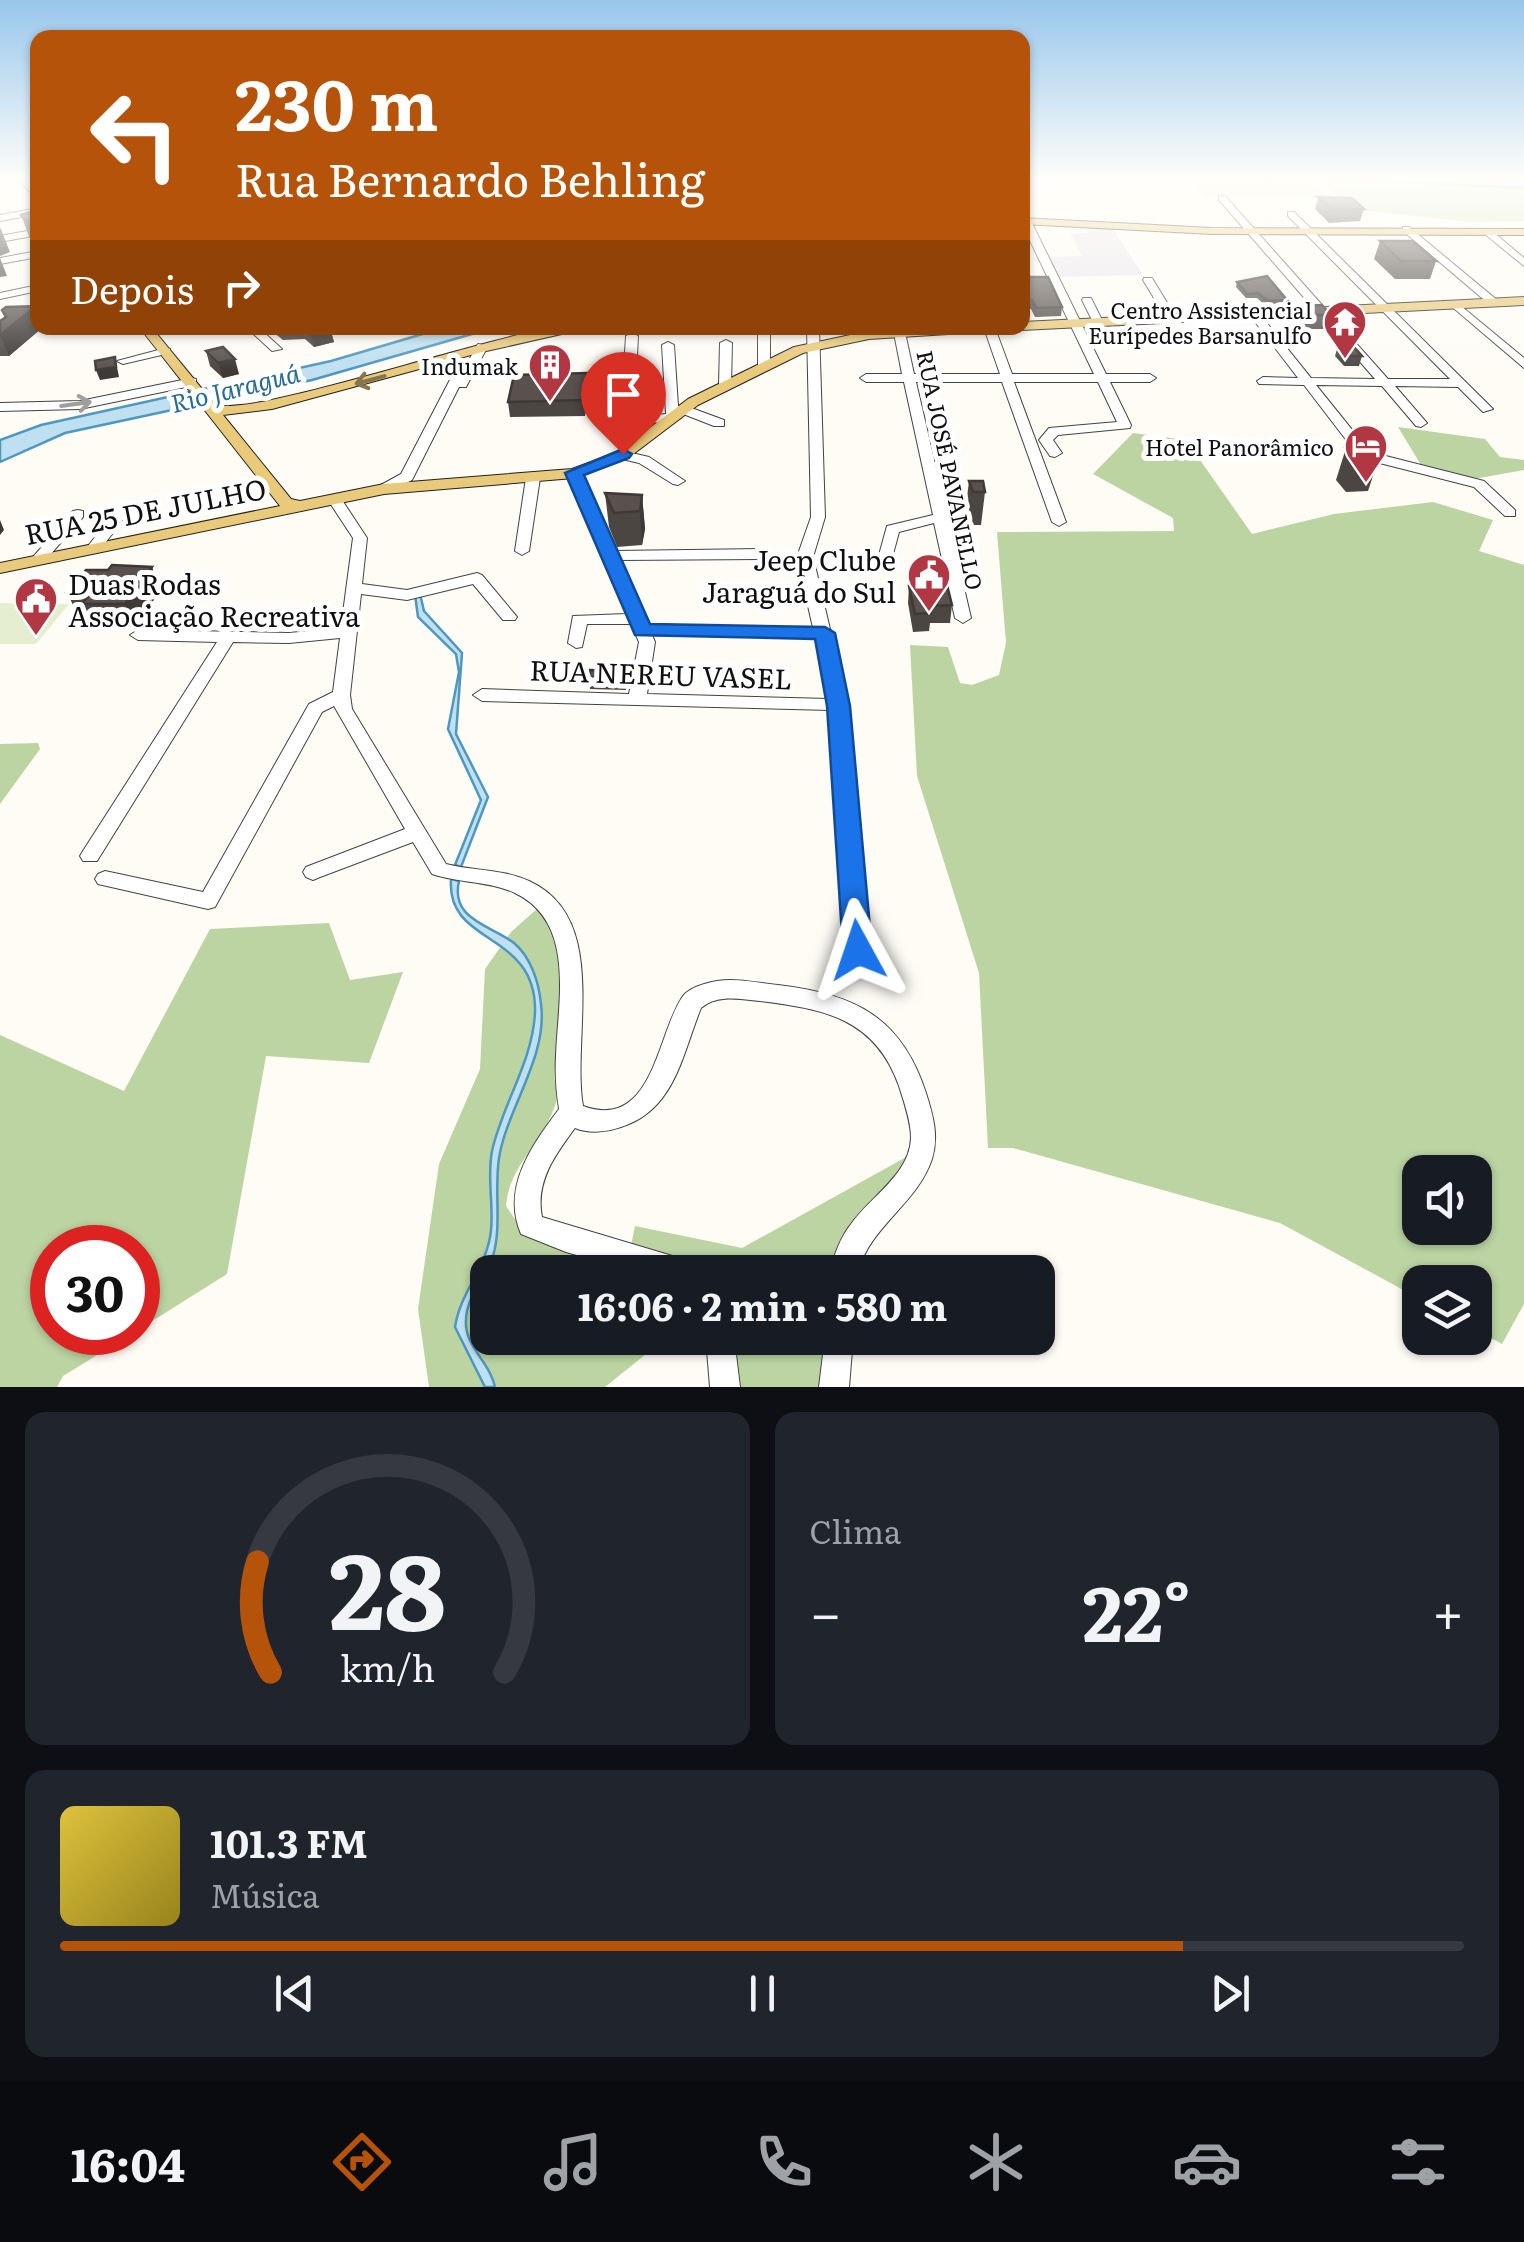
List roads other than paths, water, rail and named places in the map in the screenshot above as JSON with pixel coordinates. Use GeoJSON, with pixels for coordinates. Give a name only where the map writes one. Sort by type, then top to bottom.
{"type":"FeatureCollection","features":[{"type":"Feature","properties":{"kind":"main road"},"geometry":{"type":"LineString","coordinates":[[1030,326],[1524,301]]}},
{"type":"Feature","properties":{"kind":"main road"},"geometry":{"type":"LineString","coordinates":[[152,335],[288,504],[301,507]]}},
{"type":"Feature","properties":{"kind":"main road"},"geometry":{"type":"LineString","coordinates":[[214,409],[246,410],[482,346],[543,335]]}},
{"type":"Feature","properties":{"kind":"main road"},"geometry":{"type":"LineString","coordinates":[[274,485],[306,496],[357,495],[384,489],[574,473],[623,454],[674,414],[814,336]]}},
{"type":"Feature","properties":{"kind":"main road"},"geometry":{"type":"LineString","coordinates":[[229,428],[246,410]]}},
{"type":"Feature","properties":{"kind":"main road"},"geometry":{"type":"LineString","coordinates":[[234,520],[267,506],[274,485]]}},
{"type":"Feature","properties":{"kind":"main road","name":"RUA 25 DE JULHO"},"geometry":{"type":"LineString","coordinates":[[0,568],[357,495]]}},
{"type":"Feature","properties":{"kind":"street"},"geometry":{"type":"LineString","coordinates":[[1034,244],[1124,426],[1054,431],[1046,440],[1055,452]]}},
{"type":"Feature","properties":{"kind":"street"},"geometry":{"type":"LineString","coordinates":[[1262,244],[1421,422]]}},
{"type":"Feature","properties":{"kind":"street"},"geometry":{"type":"LineString","coordinates":[[1320,244],[1487,409]]}},
{"type":"Feature","properties":{"kind":"street"},"geometry":{"type":"LineString","coordinates":[[1424,244],[1493,302]]}},
{"type":"Feature","properties":{"kind":"street"},"geometry":{"type":"LineString","coordinates":[[1501,244],[1524,264]]}},
{"type":"Feature","properties":{"kind":"street"},"geometry":{"type":"LineString","coordinates":[[0,261],[30,255]]}},
{"type":"Feature","properties":{"kind":"street"},"geometry":{"type":"LineString","coordinates":[[1148,280],[1172,319]]}},
{"type":"Feature","properties":{"kind":"street"},"geometry":{"type":"LineString","coordinates":[[0,296],[30,290]]}},
{"type":"Feature","properties":{"kind":"street"},"geometry":{"type":"LineString","coordinates":[[1087,300],[1098,322]]}},
{"type":"Feature","properties":{"kind":"street"},"geometry":{"type":"LineString","coordinates":[[1456,304],[1524,364]]}},
{"type":"Feature","properties":{"kind":"street"},"geometry":{"type":"LineString","coordinates":[[1254,314],[1365,455],[1479,484],[1510,514]]}},
{"type":"Feature","properties":{"kind":"street"},"geometry":{"type":"LineString","coordinates":[[261,335],[276,349]]}},
{"type":"Feature","properties":{"kind":"street"},"geometry":{"type":"LineString","coordinates":[[725,385],[727,335]]}},
{"type":"Feature","properties":{"kind":"street"},"geometry":{"type":"LineString","coordinates":[[764,335],[764,365]]}},
{"type":"Feature","properties":{"kind":"street","name":"RUA JOSÉ PAVANELLO"},"geometry":{"type":"LineString","coordinates":[[899,335],[964,618]]}},
{"type":"Feature","properties":{"kind":"street"},"geometry":{"type":"LineString","coordinates":[[992,335],[1060,522]]}},
{"type":"Feature","properties":{"kind":"street"},"geometry":{"type":"LineString","coordinates":[[627,421],[632,336]]}},
{"type":"Feature","properties":{"kind":"street"},"geometry":{"type":"LineString","coordinates":[[814,336],[818,517],[805,557],[825,633],[838,706],[858,950],[841,961]]}},
{"type":"Feature","properties":{"kind":"street"},"geometry":{"type":"LineString","coordinates":[[668,345],[674,414]]}},
{"type":"Feature","properties":{"kind":"street"},"geometry":{"type":"LineString","coordinates":[[436,484],[421,480],[420,471],[482,346]]}},
{"type":"Feature","properties":{"kind":"street"},"geometry":{"type":"LineString","coordinates":[[123,360],[166,352]]}},
{"type":"Feature","properties":{"kind":"street"},"geometry":{"type":"LineString","coordinates":[[384,489],[404,480],[411,470],[461,370],[437,360]]}},
{"type":"Feature","properties":{"kind":"street"},"geometry":{"type":"LineString","coordinates":[[866,378],[1150,378]]}},
{"type":"Feature","properties":{"kind":"street"},"geometry":{"type":"LineString","coordinates":[[1263,381],[1461,383]]}},
{"type":"Feature","properties":{"kind":"street"},"geometry":{"type":"LineString","coordinates":[[0,407],[80,404],[194,384]]}},
{"type":"Feature","properties":{"kind":"street"},"geometry":{"type":"LineString","coordinates":[[608,422],[674,414],[719,423]]}},
{"type":"Feature","properties":{"kind":"street"},"geometry":{"type":"LineString","coordinates":[[623,454],[644,460],[678,481]]}},
{"type":"Feature","properties":{"kind":"street"},"geometry":{"type":"LineString","coordinates":[[574,473],[640,625],[648,653],[637,700]]}},
{"type":"Feature","properties":{"kind":"street"},"geometry":{"type":"LineString","coordinates":[[522,551],[533,478]]}},
{"type":"Feature","properties":{"kind":"street"},"geometry":{"type":"LineString","coordinates":[[335,500],[360,538],[341,696],[348,724],[416,833],[455,873],[510,882],[530,891],[554,916],[565,938],[570,962],[572,1112],[532,1174],[524,1202],[530,1225],[557,1238],[632,1255]]}},
{"type":"Feature","properties":{"kind":"street"},"geometry":{"type":"LineString","coordinates":[[38,560],[78,514]]}},
{"type":"Feature","properties":{"kind":"street"},"geometry":{"type":"LineString","coordinates":[[887,555],[892,529],[942,517]]}},
{"type":"Feature","properties":{"kind":"street"},"geometry":{"type":"LineString","coordinates":[[94,549],[116,520]]}},
{"type":"Feature","properties":{"kind":"street"},"geometry":{"type":"LineString","coordinates":[[609,556],[762,554]]}},
{"type":"Feature","properties":{"kind":"street"},"geometry":{"type":"LineString","coordinates":[[355,588],[407,595],[477,578],[508,618]]}},
{"type":"Feature","properties":{"kind":"street"},"geometry":{"type":"LineString","coordinates":[[576,643],[579,619],[825,633]]}},
{"type":"Feature","properties":{"kind":"street"},"geometry":{"type":"LineString","coordinates":[[138,636],[290,638],[348,632]]}},
{"type":"Feature","properties":{"kind":"street"},"geometry":{"type":"LineString","coordinates":[[90,856],[228,637]]}},
{"type":"Feature","properties":{"kind":"street","name":"RUA NEREU VASEL"},"geometry":{"type":"LineString","coordinates":[[482,695],[838,706]]}},
{"type":"Feature","properties":{"kind":"street"},"geometry":{"type":"LineString","coordinates":[[105,879],[208,901],[315,708],[341,696]]}},
{"type":"Feature","properties":{"kind":"street"},"geometry":{"type":"LineString","coordinates":[[313,872],[416,833]]}},
{"type":"Feature","properties":{"kind":"street"},"geometry":{"type":"LineString","coordinates":[[572,1112],[582,1120],[615,1120],[646,1102],[667,1075],[688,1009],[702,994],[793,996],[837,1005],[874,1024],[900,1054],[923,1141],[909,1175],[848,1248],[847,1255]]}},
{"type":"Feature","properties":{"kind":"street"},"geometry":{"type":"LineString","coordinates":[[722,1355],[725,1387]]}},
{"type":"Feature","properties":{"kind":"street"},"geometry":{"type":"LineString","coordinates":[[834,1387],[837,1355]]}},
{"type":"Feature","properties":{"kind":"water","name":"Rio Jaraguá"},"geometry":{"type":"Polygon","coordinates":[[[419,335],[469,335],[312,380],[65,433],[0,462],[0,440],[41,425],[331,361],[419,335]]]}},
{"type":"Feature","properties":{"kind":"water"},"geometry":{"type":"Polygon","coordinates":[[[420,594],[424,611],[462,653],[456,734],[488,797],[461,867],[455,865],[481,800],[448,729],[459,672],[456,654],[418,617],[415,595],[420,594]]]}},
{"type":"Feature","properties":{"kind":"water"},"geometry":{"type":"Polygon","coordinates":[[[451,879],[459,881],[458,894],[466,913],[514,943],[525,955],[536,979],[541,1004],[539,1043],[499,1158],[493,1255],[484,1255],[492,1220],[492,1151],[529,1048],[535,1012],[532,986],[522,966],[462,917],[453,901],[451,879]]]}},
{"type":"Feature","properties":{"kind":"water"},"geometry":{"type":"Polygon","coordinates":[[[470,1286],[466,1326],[470,1355],[479,1355],[495,1387],[485,1387],[455,1327],[470,1286]]]}},
{"type":"Feature","properties":{"kind":"place","name":"Centro Assistencial Eurípedes Barsanulfo"},"geometry":{"type":"Point","coordinates":[1345,360]}},
{"type":"Feature","properties":{"kind":"place","name":"Indumak"},"geometry":{"type":"Point","coordinates":[550,403]}},
{"type":"Feature","properties":{"kind":"place","name":"Hotel Panorâmico"},"geometry":{"type":"Point","coordinates":[1366,484]}},
{"type":"Feature","properties":{"kind":"place","name":"Jeep Clube Jaraguá do Sul"},"geometry":{"type":"Point","coordinates":[929,613]}},
{"type":"Feature","properties":{"kind":"place","name":"Duas Rodas Associação Recreativa"},"geometry":{"type":"Point","coordinates":[36,637]}}]}
